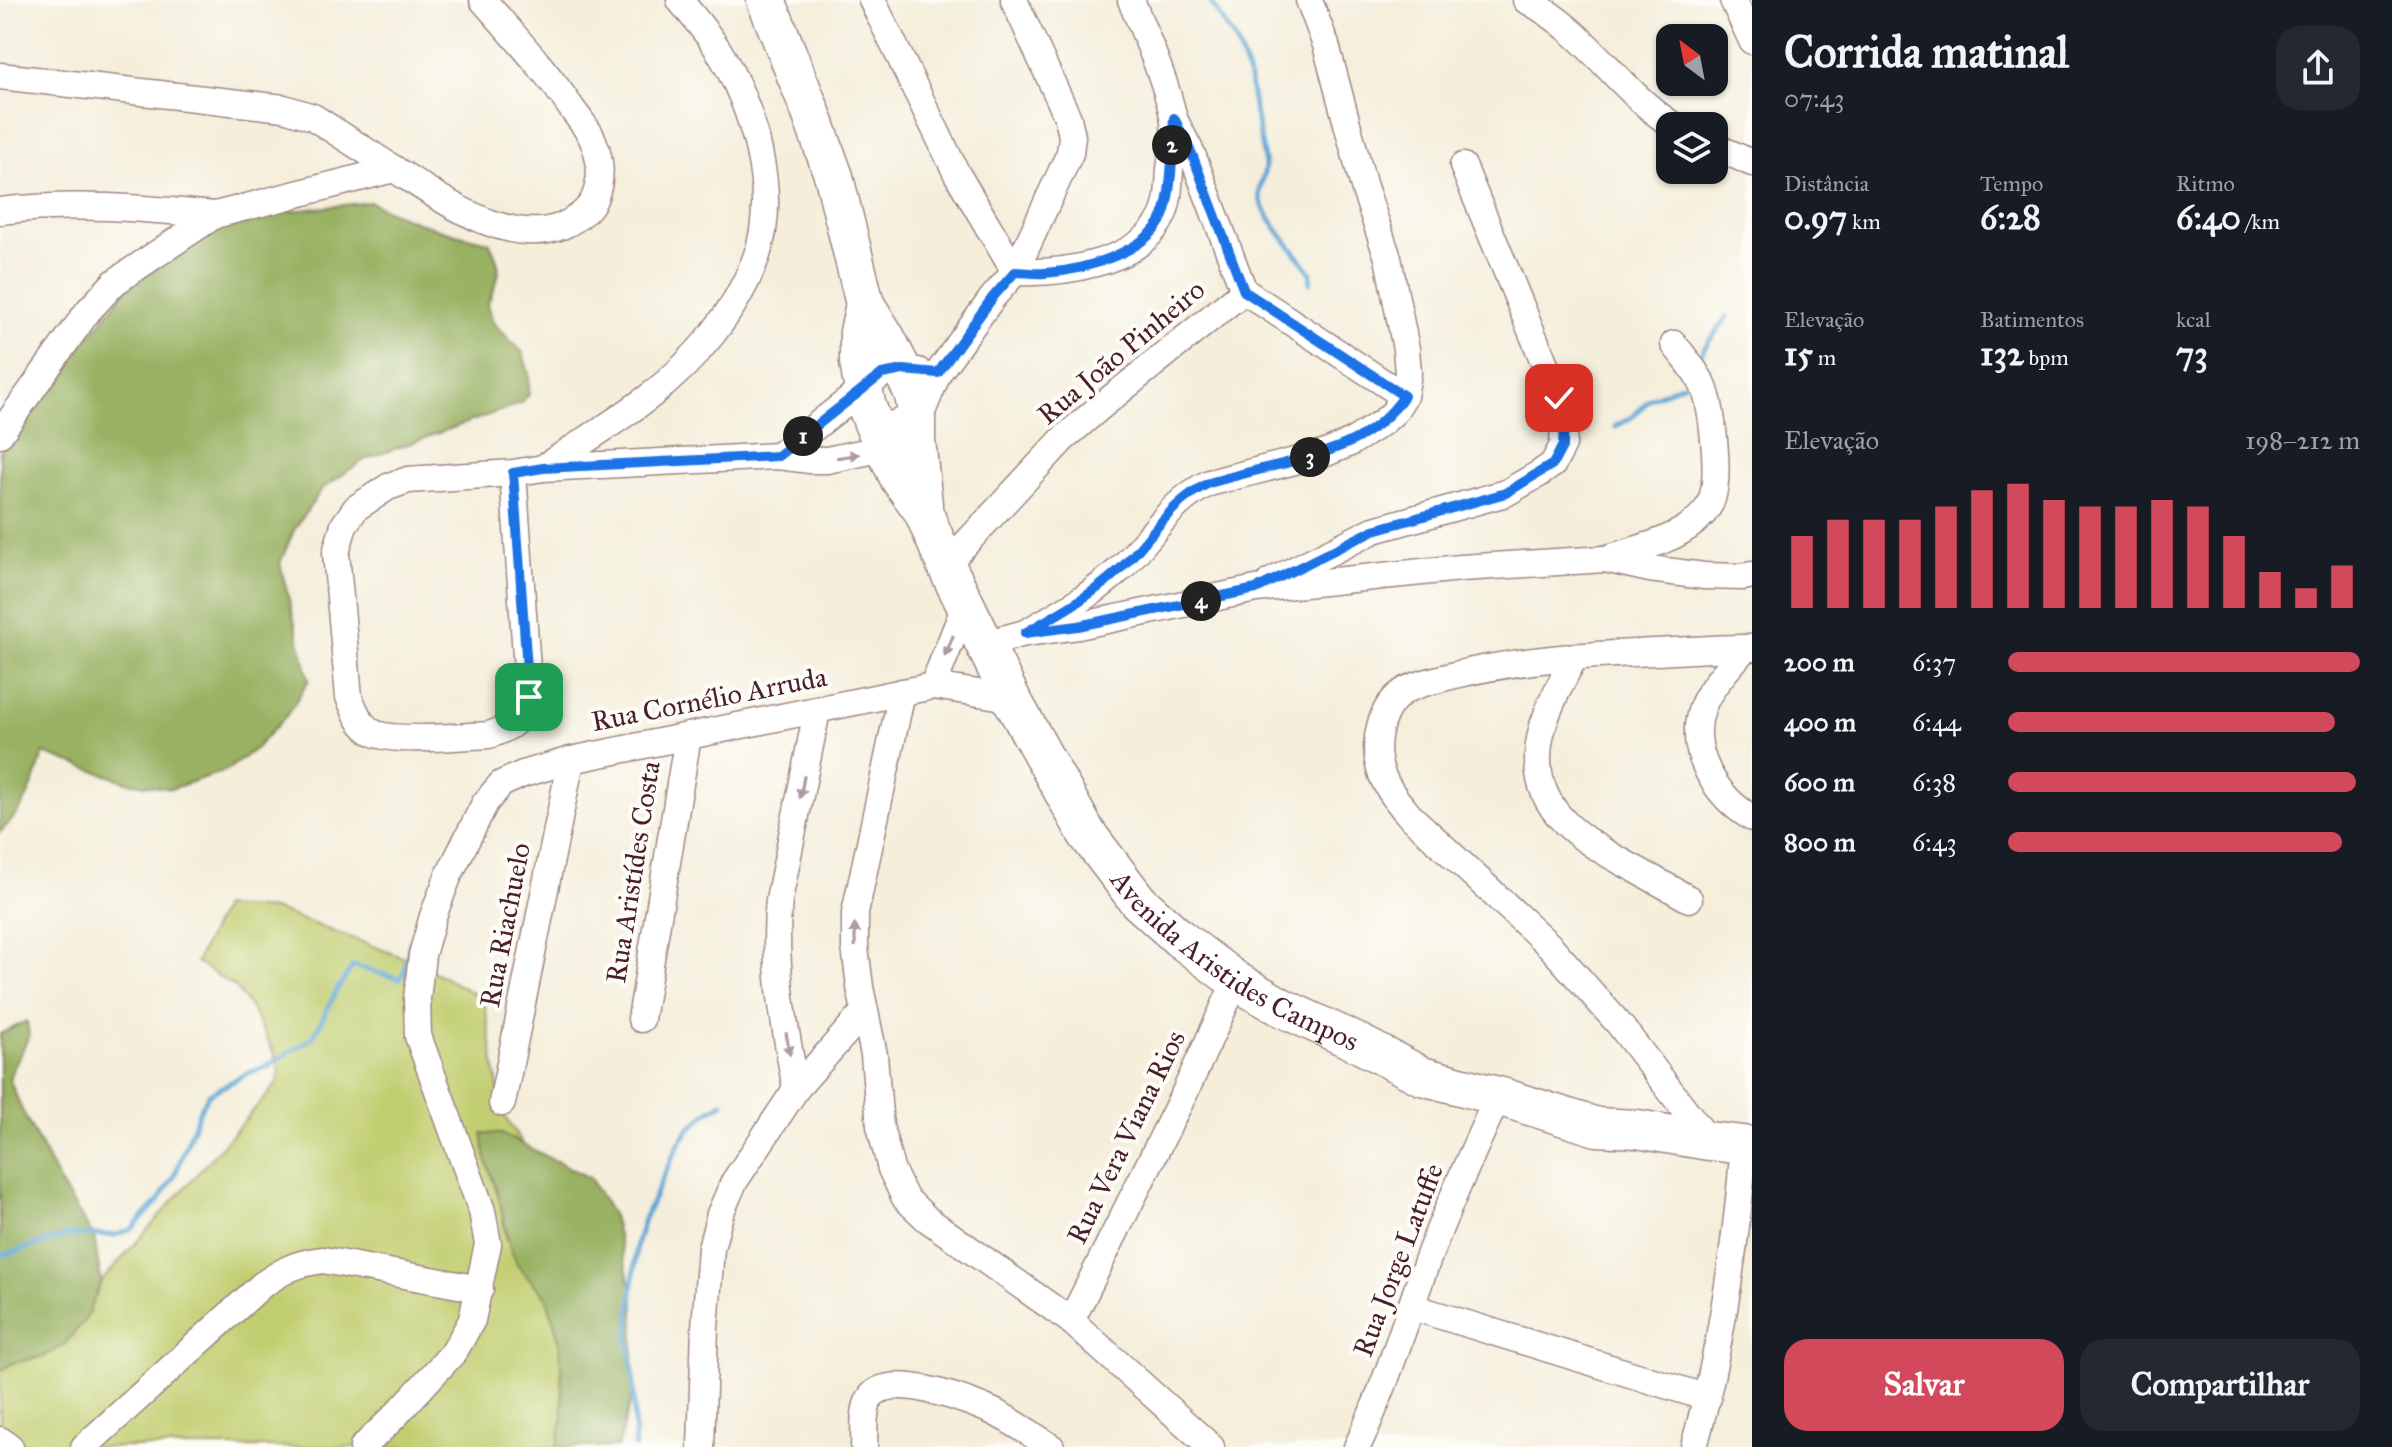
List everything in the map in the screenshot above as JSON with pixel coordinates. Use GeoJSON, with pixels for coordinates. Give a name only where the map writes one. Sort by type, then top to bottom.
{"type":"FeatureCollection","features":[{"type":"Feature","properties":{"kind":"highway","name":"Avenida Aristides Campos"},"geometry":{"type":"LineString","coordinates":[[766,0],[834,177],[865,304],[859,362],[891,423],[946,565],[1011,698],[1087,834],[1138,901],[1179,938],[1236,981],[1283,1008],[1422,1076],[1597,1127],[1637,1129],[1735,1144]]}},
{"type":"Feature","properties":{"kind":"highway","name":"Avenida Aristides Campos"},"geometry":{"type":"LineString","coordinates":[[865,304],[920,372],[913,392],[891,423]]}},
{"type":"Feature","properties":{"kind":"street"},"geometry":{"type":"LineString","coordinates":[[0,76],[284,108],[313,117],[452,206],[498,226],[530,232],[555,228],[574,221],[591,206],[600,185],[600,163],[590,135],[550,77],[483,0]]}},
{"type":"Feature","properties":{"kind":"street"},"geometry":{"type":"LineString","coordinates":[[543,468],[650,396],[679,370],[717,329],[740,292],[757,255],[764,216],[763,168],[754,127],[738,87],[717,48],[680,0]]}},
{"type":"Feature","properties":{"kind":"street"},"geometry":{"type":"LineString","coordinates":[[872,0],[957,174],[1015,272]]}},
{"type":"Feature","properties":{"kind":"street"},"geometry":{"type":"LineString","coordinates":[[920,372],[1015,272],[1070,153],[1072,136],[1068,118],[1014,0]]}},
{"type":"Feature","properties":{"kind":"street","name":"Rua João Pinheiro"},"geometry":{"type":"LineString","coordinates":[[946,565],[1063,439],[1244,291],[1192,154],[1174,118],[1131,0]]}},
{"type":"Feature","properties":{"kind":"street"},"geometry":{"type":"LineString","coordinates":[[1025,633],[1074,604],[1121,568],[1176,504],[1192,491],[1209,483],[1326,453],[1350,443],[1383,422],[1404,396],[1408,373],[1406,349],[1388,258],[1360,173],[1326,45],[1309,0]]}},
{"type":"Feature","properties":{"kind":"street"},"geometry":{"type":"LineString","coordinates":[[1526,0],[1549,12],[1590,46],[1656,113]]}},
{"type":"Feature","properties":{"kind":"street"},"geometry":{"type":"LineString","coordinates":[[1733,0],[1752,41]]}},
{"type":"Feature","properties":{"kind":"street"},"geometry":{"type":"LineString","coordinates":[[1015,272],[1044,273],[1075,269],[1111,258],[1152,232],[1163,216],[1174,118]]}},
{"type":"Feature","properties":{"kind":"street"},"geometry":{"type":"LineString","coordinates":[[1728,152],[1752,163]]}},
{"type":"Feature","properties":{"kind":"street"},"geometry":{"type":"LineString","coordinates":[[1256,589],[1374,530],[1506,493],[1553,464],[1563,445],[1564,424],[1559,398],[1463,166]]}},
{"type":"Feature","properties":{"kind":"street"},"geometry":{"type":"LineString","coordinates":[[5,419],[88,311],[115,282],[215,215],[394,169]]}},
{"type":"Feature","properties":{"kind":"street"},"geometry":{"type":"LineString","coordinates":[[0,211],[44,206],[125,206],[215,215]]}},
{"type":"Feature","properties":{"kind":"street"},"geometry":{"type":"LineString","coordinates":[[1244,291],[1404,396]]}},
{"type":"Feature","properties":{"kind":"street"},"geometry":{"type":"LineString","coordinates":[[984,644],[1025,633],[1078,626],[1256,589],[1461,568],[1605,559],[1677,534],[1708,509],[1714,494],[1714,438],[1709,402],[1695,371],[1674,344]]}},
{"type":"Feature","properties":{"kind":"street"},"geometry":{"type":"LineString","coordinates":[[778,456],[891,423]]}},
{"type":"Feature","properties":{"kind":"street"},"geometry":{"type":"LineString","coordinates":[[513,473],[529,697],[525,711],[504,730],[489,735],[391,738],[375,733],[364,726],[356,715],[349,697],[336,553],[344,525],[356,508],[372,496],[408,480],[543,468],[778,456],[827,460],[891,423]]}},
{"type":"Feature","properties":{"kind":"street"},"geometry":{"type":"LineString","coordinates":[[1605,559],[1704,576],[1752,575]]}},
{"type":"Feature","properties":{"kind":"street"},"geometry":{"type":"LineString","coordinates":[[933,686],[965,606]]}},
{"type":"Feature","properties":{"kind":"street"},"geometry":{"type":"LineString","coordinates":[[1694,1447],[1708,1398],[1740,1202],[1735,1144],[1619,1024],[1551,947],[1409,815],[1393,796],[1376,754],[1381,723],[1391,702],[1407,690],[1426,682],[1500,664],[1575,656],[1749,648]]}},
{"type":"Feature","properties":{"kind":"street"},"geometry":{"type":"LineString","coordinates":[[1749,648],[1710,692],[1701,709],[1697,729],[1699,750],[1709,775],[1721,792],[1752,818]]}},
{"type":"Feature","properties":{"kind":"street"},"geometry":{"type":"LineString","coordinates":[[1575,656],[1548,713],[1542,735],[1538,759],[1542,788],[1553,810],[1569,829],[1589,844],[1689,899]]}},
{"type":"Feature","properties":{"kind":"street","name":"Rua Cornélio Arruda"},"geometry":{"type":"LineString","coordinates":[[480,1289],[488,1244],[482,1211],[418,1036],[417,999],[422,955],[448,877],[485,803],[501,784],[571,760],[933,686],[1011,698]]}},
{"type":"Feature","properties":{"kind":"street"},"geometry":{"type":"LineString","coordinates":[[902,692],[855,913],[855,947],[874,1055],[880,1126],[891,1169],[905,1198],[927,1219],[1071,1321],[1211,1447]]}},
{"type":"Feature","properties":{"kind":"street"},"geometry":{"type":"LineString","coordinates":[[796,1089],[785,1024],[776,927],[817,711]]}},
{"type":"Feature","properties":{"kind":"street","name":"Rua Aristídes Costa"},"geometry":{"type":"LineString","coordinates":[[641,1019],[688,736]]}},
{"type":"Feature","properties":{"kind":"street","name":"Rua Riachuelo"},"geometry":{"type":"LineString","coordinates":[[502,1103],[571,760]]}},
{"type":"Feature","properties":{"kind":"street","name":"Rua Vera Viana Rios"},"geometry":{"type":"LineString","coordinates":[[1071,1321],[1185,1092],[1236,981]]}},
{"type":"Feature","properties":{"kind":"street"},"geometry":{"type":"LineString","coordinates":[[701,1447],[711,1248],[720,1214],[734,1182],[796,1089],[864,1012]]}},
{"type":"Feature","properties":{"kind":"street","name":"Rua Jorge Latuffe"},"geometry":{"type":"LineString","coordinates":[[1357,1447],[1371,1418],[1445,1215],[1498,1096]]}},
{"type":"Feature","properties":{"kind":"street"},"geometry":{"type":"LineString","coordinates":[[84,1447],[262,1285],[300,1262],[323,1260],[480,1289],[472,1320],[454,1352],[363,1447]]}},
{"type":"Feature","properties":{"kind":"street"},"geometry":{"type":"LineString","coordinates":[[1412,1307],[1708,1398]]}},
{"type":"Feature","properties":{"kind":"street"},"geometry":{"type":"LineString","coordinates":[[864,1447],[865,1415],[870,1397],[882,1388],[899,1385],[924,1388],[989,1410],[1051,1447]]}},
{"type":"Feature","properties":{"kind":"street"},"geometry":{"type":"LineString","coordinates":[[387,1447],[395,1416]]}},
{"type":"Feature","properties":{"kind":"street"},"geometry":{"type":"LineString","coordinates":[[0,1440],[10,1447]]}},
{"type":"Feature","properties":{"kind":"green space"},"geometry":{"type":"Polygon","coordinates":[[[370,202],[428,226],[489,242],[499,267],[487,305],[494,324],[523,353],[529,374],[529,394],[522,403],[364,460],[322,489],[294,530],[280,563],[309,680],[287,715],[256,748],[227,770],[171,789],[127,782],[43,753],[28,796],[0,832],[0,451],[124,292],[209,229],[283,212],[370,202]]]}},
{"type":"Feature","properties":{"kind":"green space"},"geometry":{"type":"Polygon","coordinates":[[[223,907],[276,910],[418,963],[484,999],[502,1112],[524,1146],[502,1134],[483,1134],[486,1159],[500,1201],[505,1234],[518,1266],[547,1298],[560,1344],[563,1416],[557,1447],[0,1447],[0,1371],[13,1363],[45,1356],[85,1320],[101,1282],[276,1085],[280,1072],[274,1053],[252,1010],[235,987],[196,962],[223,907]]]}},
{"type":"Feature","properties":{"kind":"green space"},"geometry":{"type":"Polygon","coordinates":[[[27,1021],[29,1036],[9,1078],[61,1185],[94,1237],[101,1282],[85,1320],[64,1345],[44,1356],[13,1363],[0,1371],[0,1034],[27,1021]]]}},
{"type":"Feature","properties":{"kind":"green space"},"geometry":{"type":"Polygon","coordinates":[[[482,1133],[502,1134],[590,1178],[613,1216],[634,1299],[633,1392],[618,1447],[557,1447],[563,1416],[560,1344],[547,1298],[518,1266],[510,1248],[482,1133]]]}},
{"type":"Feature","properties":{"kind":"waterway"},"geometry":{"type":"LineString","coordinates":[[1209,0],[1236,41],[1248,73],[1265,165],[1260,193],[1262,205],[1311,273],[1310,283]]}},
{"type":"Feature","properties":{"kind":"waterway"},"geometry":{"type":"LineString","coordinates":[[1698,362],[1727,316]]}},
{"type":"Feature","properties":{"kind":"waterway"},"geometry":{"type":"LineString","coordinates":[[1615,427],[1632,417],[1650,399],[1685,383]]}},
{"type":"Feature","properties":{"kind":"waterway"},"geometry":{"type":"LineString","coordinates":[[0,1256],[69,1235],[116,1235],[132,1229],[159,1200],[174,1177],[209,1094],[266,1067],[311,1039],[353,966],[400,979],[410,942]]}},
{"type":"Feature","properties":{"kind":"waterway"},"geometry":{"type":"LineString","coordinates":[[635,1447],[633,1371],[628,1334],[637,1242],[644,1219],[678,1145],[689,1129],[723,1103]]}},
{"type":"Feature","properties":{"kind":"route"},"geometry":{"type":"LineString","coordinates":[[529,697],[513,473],[543,468],[778,456],[882,374],[903,370],[938,373],[1015,272],[1044,273],[1075,269],[1111,258],[1152,232],[1163,216],[1174,118],[1192,154],[1244,291],[1404,396],[1383,422],[1350,443],[1326,453],[1209,483],[1192,491],[1176,504],[1121,568],[1096,589],[1025,633],[1078,626],[1256,589],[1374,530],[1506,493],[1553,464],[1563,445],[1564,424],[1559,398]]}}]}
